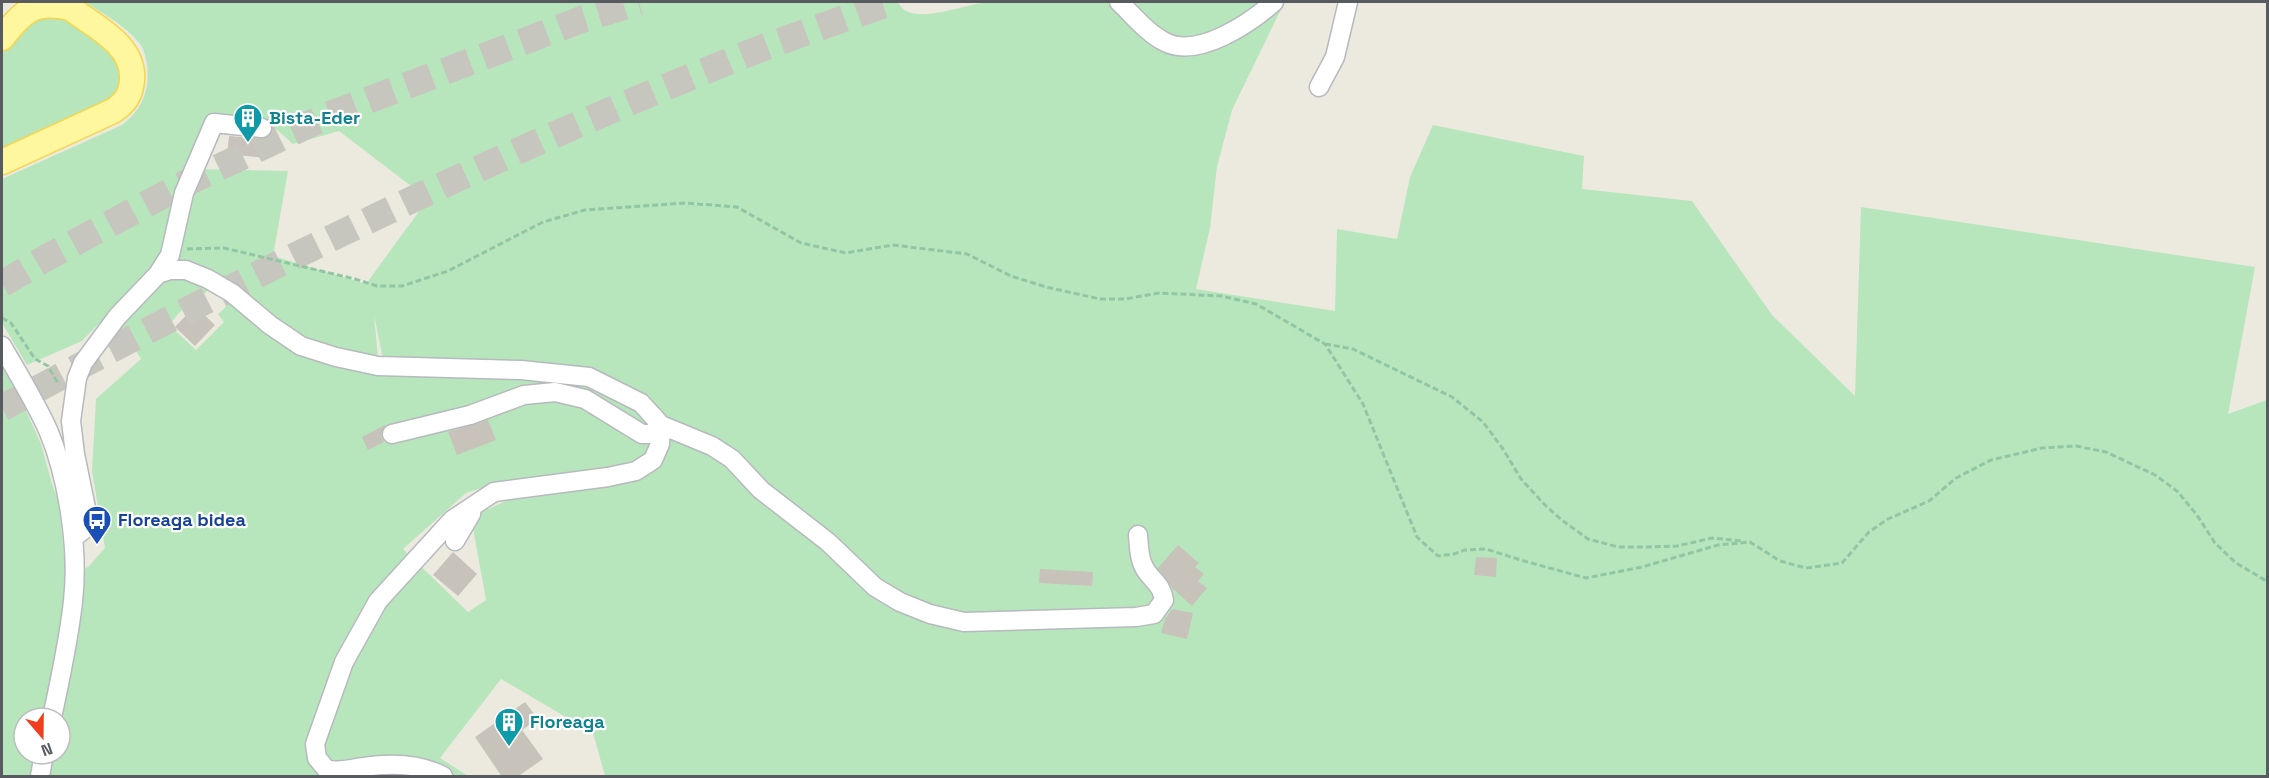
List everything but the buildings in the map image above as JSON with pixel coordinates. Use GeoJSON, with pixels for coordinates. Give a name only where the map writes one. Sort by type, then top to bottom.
{"type":"FeatureCollection","features":[{"type":"Feature","properties":{"kind":"main road"},"geometry":{"type":"LineString","coordinates":[[2,19],[15,2]]}},
{"type":"Feature","properties":{"kind":"main road"},"geometry":{"type":"LineString","coordinates":[[2,38],[20,15],[36,5],[67,5],[117,42],[128,55],[133,72],[129,96],[123,105],[2,162]]}},
{"type":"Feature","properties":{"kind":"street"},"geometry":{"type":"LineString","coordinates":[[1119,2],[1152,34],[1166,43],[1180,46],[1201,45],[1225,35],[1259,15],[1274,2]]}},
{"type":"Feature","properties":{"kind":"street"},"geometry":{"type":"LineString","coordinates":[[1319,87],[1335,57],[1347,2]]}},
{"type":"Feature","properties":{"kind":"street"},"geometry":{"type":"LineString","coordinates":[[73,538],[86,528],[87,513],[71,421],[77,378],[83,363],[117,316],[158,274],[170,255],[184,193],[214,123],[262,128]]}},
{"type":"Feature","properties":{"kind":"street"},"geometry":{"type":"LineString","coordinates":[[158,274],[170,270],[186,270],[208,279],[232,293],[270,325],[301,346],[336,357],[378,366],[521,370],[589,377],[641,403],[661,425],[712,446],[732,459],[761,490],[828,543],[875,587],[900,602],[930,614],[964,622],[1136,617],[1154,614],[1164,600],[1162,588],[1146,570],[1139,553],[1138,535]]}},
{"type":"Feature","properties":{"kind":"street"},"geometry":{"type":"LineString","coordinates":[[2,346],[48,432],[65,483],[73,538],[74,600],[54,706]]}},
{"type":"Feature","properties":{"kind":"street"},"geometry":{"type":"LineString","coordinates":[[392,434],[470,415],[524,395],[555,392],[585,399],[642,434],[651,434],[661,425]]}},
{"type":"Feature","properties":{"kind":"street"},"geometry":{"type":"LineString","coordinates":[[443,777],[430,770],[399,765],[364,766],[345,772],[327,770],[317,758],[315,744],[344,662],[378,601],[452,520],[473,505],[494,492],[608,477],[636,471],[653,460],[660,444],[661,425]]}},
{"type":"Feature","properties":{"kind":"street"},"geometry":{"type":"LineString","coordinates":[[455,542],[471,514],[473,505]]}},
{"type":"Feature","properties":{"kind":"path"},"geometry":{"type":"LineString","coordinates":[[170,255],[189,248],[224,248],[376,286],[402,286],[448,271],[543,222],[585,210],[685,203],[737,207],[801,243],[846,253],[893,245],[967,254],[1011,276],[1046,287],[1100,299],[1125,299],[1159,293],[1221,296],[1256,304],[1325,344],[1353,349],[1452,397],[1483,422],[1521,479],[1545,505],[1588,539],[1618,547],[1677,546],[1712,538],[1750,542],[1780,561],[1806,568],[1842,563],[1869,532],[1888,519],[1929,501],[1956,477],[1991,460],[2042,448],[2076,446],[2106,452],[2155,475],[2177,491],[2222,550],[2236,563],[2268,582]]}},
{"type":"Feature","properties":{"kind":"path"},"geometry":{"type":"LineString","coordinates":[[2,318],[11,323],[35,359],[48,366],[59,385],[65,385],[77,378]]}},
{"type":"Feature","properties":{"kind":"path"},"geometry":{"type":"LineString","coordinates":[[1325,344],[1363,404],[1417,537],[1438,556],[1465,550],[1486,549],[1586,578],[1642,567],[1718,545],[1750,542]]}},
{"type":"Feature","properties":{"kind":"green space"},"geometry":{"type":"Polygon","coordinates":[[[85,2],[898,2],[905,10],[915,14],[927,14],[992,2],[1282,2],[1283,5],[1232,110],[1217,167],[1210,228],[1196,289],[1335,311],[1337,229],[1397,239],[1410,177],[1433,125],[1584,156],[1582,189],[1692,201],[1772,315],[1855,396],[1861,207],[2255,267],[2228,414],[2267,400],[2267,776],[605,776],[593,733],[501,679],[440,758],[468,776],[2,776],[2,367],[20,397],[41,444],[59,502],[66,577],[88,567],[105,548],[92,471],[96,399],[141,359],[120,327],[161,281],[174,275],[212,287],[196,301],[187,304],[169,325],[196,350],[224,322],[218,314],[225,308],[228,299],[294,351],[345,369],[386,374],[374,315],[378,357],[313,344],[265,312],[211,269],[177,262],[178,242],[82,341],[27,365],[2,323],[2,179],[122,125],[135,113],[146,91],[148,74],[144,51],[134,38],[85,2]],[[211,117],[192,169],[288,171],[273,256],[366,284],[428,199],[339,131],[293,144],[267,121],[211,117]],[[509,479],[466,493],[403,549],[468,612],[486,600],[471,517],[508,500],[509,479]]]}},
{"type":"Feature","properties":{"kind":"green space"},"geometry":{"type":"Polygon","coordinates":[[[52,14],[84,31],[106,48],[121,68],[122,85],[109,101],[2,150],[2,53],[28,21],[52,14]]]}},
{"type":"Feature","properties":{"kind":"tunnel"},"geometry":{"type":"LineString","coordinates":[[2,284],[184,184],[329,115],[583,19],[639,2]]}},
{"type":"Feature","properties":{"kind":"tunnel"},"geometry":{"type":"LineString","coordinates":[[2,408],[270,268],[544,139],[730,61],[892,2]]}},
{"type":"Feature","properties":{"kind":"place","name":"Bista-Eder"},"geometry":{"type":"Point","coordinates":[248,144]}},
{"type":"Feature","properties":{"kind":"place","name":"Floreaga bidea"},"geometry":{"type":"Point","coordinates":[97,546]}},
{"type":"Feature","properties":{"kind":"place","name":"Floreaga"},"geometry":{"type":"Point","coordinates":[509,748]}}]}
